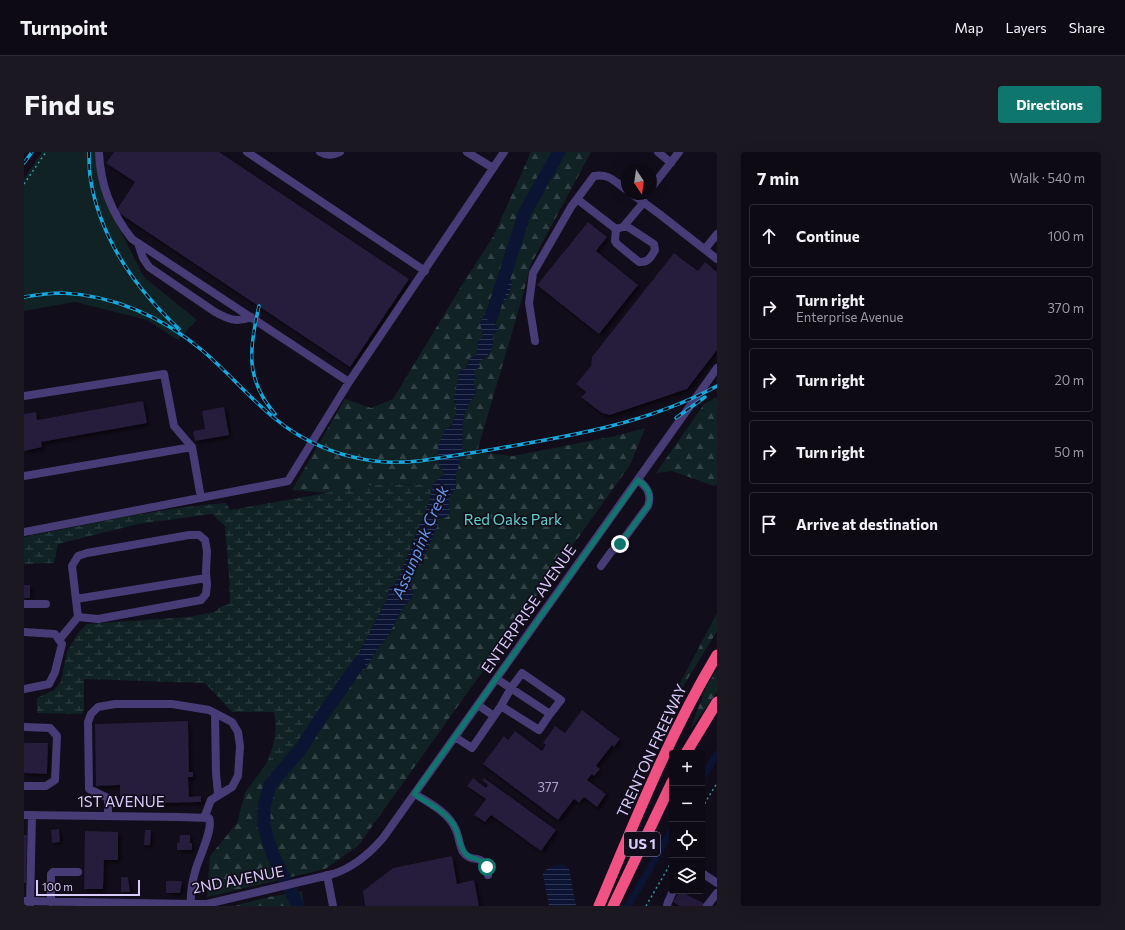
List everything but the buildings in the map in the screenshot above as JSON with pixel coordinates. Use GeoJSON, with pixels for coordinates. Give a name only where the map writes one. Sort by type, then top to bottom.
{"type":"FeatureCollection","features":[{"type":"Feature","properties":{"kind":"highway","name":"TRENTON FREEWAY"},"geometry":{"type":"LineString","coordinates":[[599,906],[666,750],[688,706],[717,655]]}},
{"type":"Feature","properties":{"kind":"highway"},"geometry":{"type":"LineString","coordinates":[[688,750],[717,702]]}},
{"type":"Feature","properties":{"kind":"highway","name":"TRENTON FREEWAY"},"geometry":{"type":"LineString","coordinates":[[613,906],[670,786]]}},
{"type":"Feature","properties":{"kind":"street"},"geometry":{"type":"LineString","coordinates":[[99,152],[100,168],[109,202],[122,226],[132,239],[349,382]]}},
{"type":"Feature","properties":{"kind":"street"},"geometry":{"type":"LineString","coordinates":[[246,152],[425,271]]}},
{"type":"Feature","properties":{"kind":"street"},"geometry":{"type":"LineString","coordinates":[[320,152],[334,155],[340,152]]}},
{"type":"Feature","properties":{"kind":"street"},"geometry":{"type":"LineString","coordinates":[[467,152],[493,168]]}},
{"type":"Feature","properties":{"kind":"street"},"geometry":{"type":"LineString","coordinates":[[24,532],[288,481],[349,382],[504,152]]}},
{"type":"Feature","properties":{"kind":"street"},"geometry":{"type":"LineString","coordinates":[[658,152],[671,163]]}},
{"type":"Feature","properties":{"kind":"street"},"geometry":{"type":"LineString","coordinates":[[657,180],[679,152]]}},
{"type":"Feature","properties":{"kind":"street"},"geometry":{"type":"LineString","coordinates":[[535,341],[529,303],[533,273],[549,244],[577,199],[594,176],[603,174],[621,186]]}},
{"type":"Feature","properties":{"kind":"street"},"geometry":{"type":"LineString","coordinates":[[577,199],[620,228],[628,227],[654,244],[655,250],[644,263],[639,262],[615,241],[620,228],[639,200]]}},
{"type":"Feature","properties":{"kind":"street"},"geometry":{"type":"LineString","coordinates":[[642,200],[717,259]]}},
{"type":"Feature","properties":{"kind":"street"},"geometry":{"type":"LineString","coordinates":[[705,250],[717,234]]}},
{"type":"Feature","properties":{"kind":"street"},"geometry":{"type":"LineString","coordinates":[[138,243],[143,258],[149,266],[209,308],[226,318],[242,321],[251,317]]}},
{"type":"Feature","properties":{"kind":"street","name":"ENTERPRISE AVENUE"},"geometry":{"type":"LineString","coordinates":[[357,861],[375,848],[383,838],[717,368]]}},
{"type":"Feature","properties":{"kind":"street"},"geometry":{"type":"LineString","coordinates":[[24,396],[164,374],[174,426],[192,447],[200,498]]}},
{"type":"Feature","properties":{"kind":"street"},"geometry":{"type":"LineString","coordinates":[[24,476],[192,447]]}},
{"type":"Feature","properties":{"kind":"street"},"geometry":{"type":"LineString","coordinates":[[601,566],[611,552],[620,544],[648,506],[650,500],[649,492],[638,480]]}},
{"type":"Feature","properties":{"kind":"street"},"geometry":{"type":"LineString","coordinates":[[59,640],[78,617],[72,566],[78,556],[87,552],[189,535],[199,535],[205,540],[208,551],[206,594],[201,600],[98,619],[78,617]]}},
{"type":"Feature","properties":{"kind":"street"},"geometry":{"type":"LineString","coordinates":[[76,598],[206,578]]}},
{"type":"Feature","properties":{"kind":"street"},"geometry":{"type":"LineString","coordinates":[[24,604],[46,604]]}},
{"type":"Feature","properties":{"kind":"street"},"geometry":{"type":"LineString","coordinates":[[24,632],[55,634],[62,644],[55,672],[48,684],[24,688]]}},
{"type":"Feature","properties":{"kind":"street"},"geometry":{"type":"LineString","coordinates":[[456,737],[472,748],[501,706],[510,688],[522,673],[561,700],[539,730],[501,706]]}},
{"type":"Feature","properties":{"kind":"street"},"geometry":{"type":"LineString","coordinates":[[496,679],[550,714]]}},
{"type":"Feature","properties":{"kind":"street"},"geometry":{"type":"LineString","coordinates":[[108,816],[108,798],[89,789],[88,722],[98,707],[115,704],[172,704],[208,710],[232,722],[238,732],[240,746],[238,776],[232,788],[218,794],[211,800],[204,818],[210,818],[211,826],[195,870],[191,893],[191,905]]}},
{"type":"Feature","properties":{"kind":"street"},"geometry":{"type":"LineString","coordinates":[[478,705],[494,716]]}},
{"type":"Feature","properties":{"kind":"street"},"geometry":{"type":"LineString","coordinates":[[215,714],[216,773],[218,794]]}},
{"type":"Feature","properties":{"kind":"street"},"geometry":{"type":"LineString","coordinates":[[24,727],[50,728],[57,736],[55,780],[46,786],[24,786]]}},
{"type":"Feature","properties":{"kind":"street"},"geometry":{"type":"LineString","coordinates":[[414,794],[450,819],[458,834],[464,852],[468,857],[480,859],[485,863],[488,875]]}},
{"type":"Feature","properties":{"kind":"street"},"geometry":{"type":"LineString","coordinates":[[28,815],[28,903]]}},
{"type":"Feature","properties":{"kind":"street","name":"1ST AVENUE"},"geometry":{"type":"LineString","coordinates":[[28,815],[204,818]]}},
{"type":"Feature","properties":{"kind":"street","name":"2ND AVENUE"},"geometry":{"type":"LineString","coordinates":[[28,903],[207,904],[327,876],[337,873],[357,861]]}},
{"type":"Feature","properties":{"kind":"street"},"geometry":{"type":"LineString","coordinates":[[51,902],[51,874],[53,872],[78,872]]}},
{"type":"Feature","properties":{"kind":"street"},"geometry":{"type":"LineString","coordinates":[[705,875],[717,883]]}},
{"type":"Feature","properties":{"kind":"street"},"geometry":{"type":"LineString","coordinates":[[327,876],[333,906]]}},
{"type":"Feature","properties":{"kind":"street"},"geometry":{"type":"LineString","coordinates":[[707,906],[717,893]]}},
{"type":"Feature","properties":{"kind":"street"},"geometry":{"type":"LineString","coordinates":[[667,906],[672,894]]}},
{"type":"Feature","properties":{"kind":"path"},"geometry":{"type":"LineString","coordinates":[[24,184],[46,152]]}},
{"type":"Feature","properties":{"kind":"path"},"geometry":{"type":"LineString","coordinates":[[705,803],[717,783]]}},
{"type":"Feature","properties":{"kind":"path"},"geometry":{"type":"LineString","coordinates":[[646,906],[669,866]]}},
{"type":"Feature","properties":{"kind":"green space"},"geometry":{"type":"Polygon","coordinates":[[[42,152],[102,152],[114,218],[144,277],[197,320],[178,340],[147,320],[75,302],[24,311],[24,179],[42,152]]]}},
{"type":"Feature","properties":{"kind":"green space","name":"Red Oaks Park"},"geometry":{"type":"Polygon","coordinates":[[[531,152],[591,152],[531,264],[477,452],[513,456],[615,436],[645,428],[630,465],[358,846],[325,869],[207,897],[210,856],[237,823],[245,793],[266,764],[285,759],[335,685],[364,670],[390,633],[400,612],[413,595],[411,581],[413,573],[425,556],[438,519],[447,517],[450,513],[449,500],[451,494],[456,489],[456,474],[462,453],[464,417],[468,406],[476,393],[473,381],[474,371],[479,362],[489,355],[493,345],[493,335],[507,277],[501,296],[490,304],[481,323],[483,336],[479,339],[476,356],[470,358],[454,399],[457,411],[452,425],[445,430],[439,464],[445,474],[433,484],[371,485],[332,493],[292,490],[345,399],[371,408],[393,399],[493,237],[531,152]]]}},
{"type":"Feature","properties":{"kind":"green space"},"geometry":{"type":"Polygon","coordinates":[[[717,397],[717,484],[714,486],[672,471],[656,473],[704,404],[717,397]]]}},
{"type":"Feature","properties":{"kind":"green space"},"geometry":{"type":"Polygon","coordinates":[[[433,484],[429,502],[401,572],[394,586],[389,587],[388,597],[358,655],[335,685],[285,760],[266,764],[271,751],[276,726],[274,712],[232,712],[205,683],[84,679],[84,710],[82,714],[37,713],[37,698],[54,690],[61,681],[67,652],[78,633],[87,624],[189,617],[214,612],[222,606],[230,604],[229,575],[225,526],[212,514],[138,524],[58,544],[54,563],[24,564],[24,537],[125,517],[201,505],[226,503],[230,510],[371,485],[433,484]]]}},
{"type":"Feature","properties":{"kind":"green space"},"geometry":{"type":"Polygon","coordinates":[[[717,613],[717,631],[670,708],[657,737],[656,729],[717,613]]]}},
{"type":"Feature","properties":{"kind":"green space"},"geometry":{"type":"Polygon","coordinates":[[[717,670],[717,692],[690,730],[706,687],[717,670]]]}},
{"type":"Feature","properties":{"kind":"green space"},"geometry":{"type":"Polygon","coordinates":[[[302,891],[304,906],[234,906],[269,897],[302,891]]]}},
{"type":"Feature","properties":{"kind":"water"},"geometry":{"type":"Polygon","coordinates":[[[507,277],[512,280],[512,284],[507,298],[499,307],[495,324],[499,329],[493,335],[491,351],[479,362],[480,367],[474,371],[476,379],[473,381],[476,393],[468,406],[464,417],[462,453],[456,474],[456,489],[451,494],[449,500],[450,513],[447,517],[438,519],[438,525],[423,560],[413,573],[410,582],[413,595],[400,612],[390,633],[364,670],[335,685],[358,655],[388,597],[389,587],[394,586],[429,502],[433,484],[444,474],[439,465],[438,445],[445,430],[452,425],[457,411],[454,399],[459,371],[467,368],[470,358],[476,356],[479,339],[483,336],[480,323],[490,304],[501,296],[507,277]]]}},
{"type":"Feature","properties":{"kind":"water"},"geometry":{"type":"Polygon","coordinates":[[[559,865],[565,865],[569,869],[576,906],[549,906],[543,874],[546,870],[559,865]]]}},
{"type":"Feature","properties":{"kind":"waterway","name":"Assunpink Creek"},"geometry":{"type":"LineString","coordinates":[[492,315],[525,212],[559,152]]}},
{"type":"Feature","properties":{"kind":"waterway","name":"Assunpink Creek"},"geometry":{"type":"LineString","coordinates":[[298,906],[272,853],[264,826],[264,807],[270,785],[300,750],[359,663]]}},
{"type":"Feature","properties":{"kind":"waterway"},"geometry":{"type":"LineString","coordinates":[[705,773],[717,754]]}},
{"type":"Feature","properties":{"kind":"waterway"},"geometry":{"type":"LineString","coordinates":[[628,906],[669,835]]}},
{"type":"Feature","properties":{"kind":"railway"},"geometry":{"type":"LineString","coordinates":[[24,163],[32,152]]}},
{"type":"Feature","properties":{"kind":"railway"},"geometry":{"type":"LineString","coordinates":[[89,152],[90,176],[95,198],[102,220],[121,260],[148,296],[179,329]]}},
{"type":"Feature","properties":{"kind":"railway"},"geometry":{"type":"LineString","coordinates":[[24,297],[57,293],[81,295],[100,298],[137,310],[172,328],[188,339],[215,362],[261,407],[300,436],[320,446],[342,454],[375,461],[420,461],[569,436],[630,421],[660,411],[689,400],[717,386]]}},
{"type":"Feature","properties":{"kind":"railway"},"geometry":{"type":"LineString","coordinates":[[259,306],[253,336],[252,363],[258,388],[265,401],[275,414]]}},
{"type":"Feature","properties":{"kind":"railway"},"geometry":{"type":"LineString","coordinates":[[676,418],[705,397]]}},
{"type":"Feature","properties":{"kind":"route"},"geometry":{"type":"LineString","coordinates":[[487,867],[480,859],[468,857],[464,852],[460,845],[458,834],[450,819],[414,794],[638,480],[649,492],[650,500],[648,506],[620,544]]}}]}
